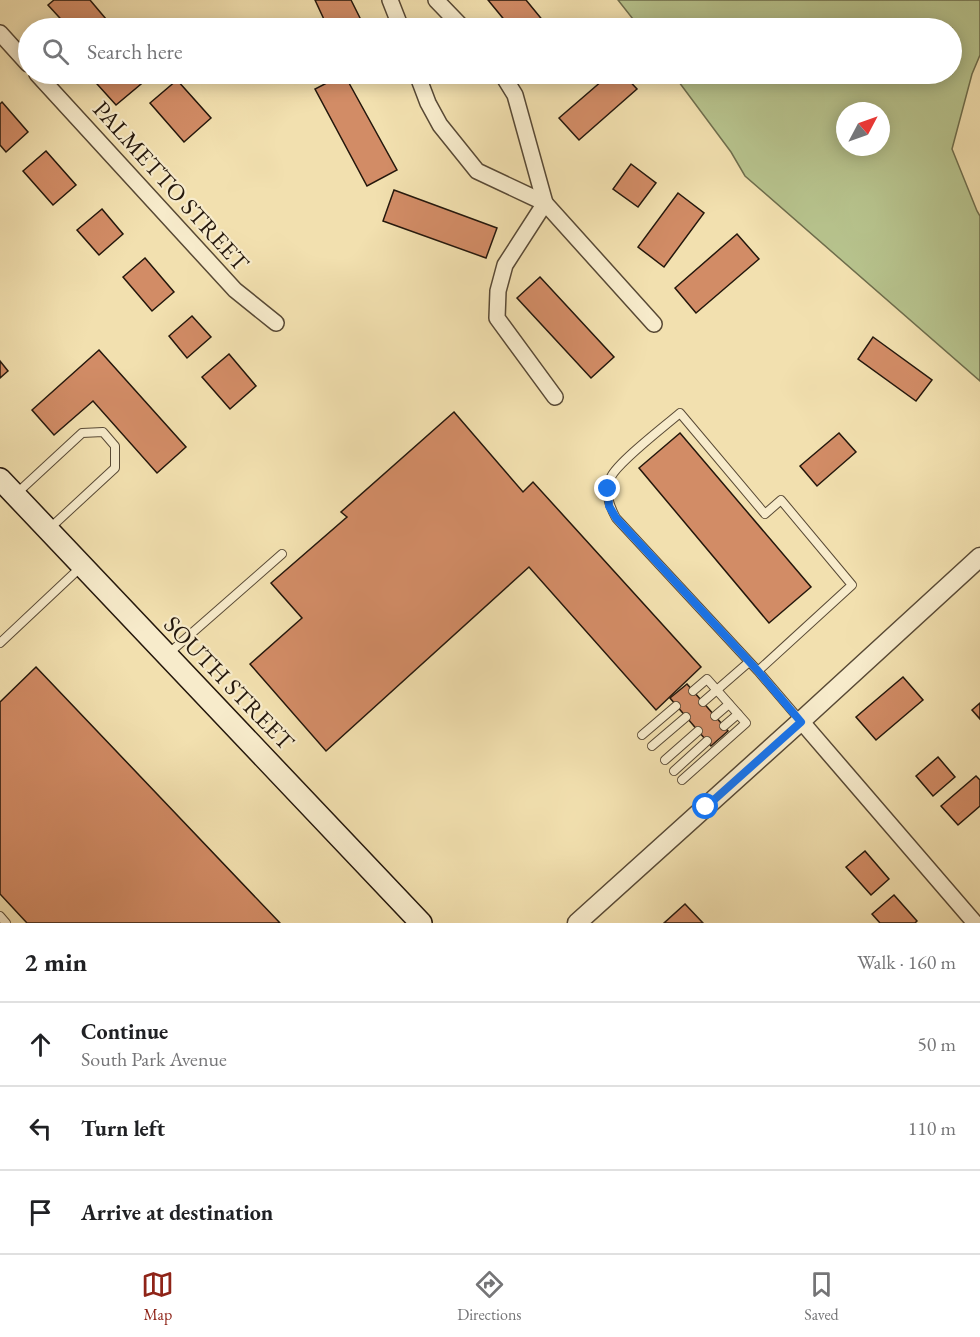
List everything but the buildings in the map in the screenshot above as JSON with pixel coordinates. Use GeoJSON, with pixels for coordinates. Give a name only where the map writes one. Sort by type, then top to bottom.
{"type":"FeatureCollection","features":[{"type":"Feature","properties":{"kind":"main road","name":"SOUTH STREET"},"geometry":{"type":"LineString","coordinates":[[0,479],[421,923]]}},
{"type":"Feature","properties":{"kind":"street"},"geometry":{"type":"LineString","coordinates":[[390,0],[397,18]]}},
{"type":"Feature","properties":{"kind":"street"},"geometry":{"type":"LineString","coordinates":[[436,0],[453,18]]}},
{"type":"Feature","properties":{"kind":"street"},"geometry":{"type":"LineString","coordinates":[[0,33],[18,53]]}},
{"type":"Feature","properties":{"kind":"street","name":"PALMETTO STREET"},"geometry":{"type":"LineString","coordinates":[[47,84],[235,290],[276,323]]}},
{"type":"Feature","properties":{"kind":"street"},"geometry":{"type":"LineString","coordinates":[[421,84],[440,125],[477,171],[545,203],[654,324]]}},
{"type":"Feature","properties":{"kind":"street"},"geometry":{"type":"LineString","coordinates":[[508,84],[515,95],[545,203],[505,265],[498,291],[497,318],[555,397]]}},
{"type":"Feature","properties":{"kind":"street"},"geometry":{"type":"LineString","coordinates":[[577,923],[801,722],[980,557]]}},
{"type":"Feature","properties":{"kind":"street"},"geometry":{"type":"LineString","coordinates":[[801,722],[971,917]]}},
{"type":"Feature","properties":{"kind":"lane"},"geometry":{"type":"LineString","coordinates":[[758,671],[852,585],[781,500],[765,514],[680,413],[626,459],[611,476],[608,489],[609,506],[616,518],[758,671],[801,722]]}},
{"type":"Feature","properties":{"kind":"lane"},"geometry":{"type":"LineString","coordinates":[[15,495],[82,433],[103,432],[115,446],[115,468],[49,530]]}},
{"type":"Feature","properties":{"kind":"lane"},"geometry":{"type":"LineString","coordinates":[[167,655],[282,554]]}},
{"type":"Feature","properties":{"kind":"lane"},"geometry":{"type":"LineString","coordinates":[[0,643],[82,566]]}},
{"type":"Feature","properties":{"kind":"lane"},"geometry":{"type":"LineString","coordinates":[[702,702],[749,662]]}},
{"type":"Feature","properties":{"kind":"lane"},"geometry":{"type":"LineString","coordinates":[[682,780],[746,723],[707,679],[693,691]]}},
{"type":"Feature","properties":{"kind":"lane"},"geometry":{"type":"LineString","coordinates":[[715,716],[729,704]]}},
{"type":"Feature","properties":{"kind":"lane"},"geometry":{"type":"LineString","coordinates":[[642,735],[676,706]]}},
{"type":"Feature","properties":{"kind":"lane"},"geometry":{"type":"LineString","coordinates":[[724,726],[738,714]]}},
{"type":"Feature","properties":{"kind":"lane"},"geometry":{"type":"LineString","coordinates":[[652,746],[686,717]]}},
{"type":"Feature","properties":{"kind":"lane"},"geometry":{"type":"LineString","coordinates":[[665,760],[698,731]]}},
{"type":"Feature","properties":{"kind":"lane"},"geometry":{"type":"LineString","coordinates":[[674,771],[707,741]]}},
{"type":"Feature","properties":{"kind":"lane"},"geometry":{"type":"LineString","coordinates":[[0,916],[6,923]]}},
{"type":"Feature","properties":{"kind":"green space"},"geometry":{"type":"Polygon","coordinates":[[[618,0],[980,0],[980,55],[972,74],[952,149],[980,216],[980,381],[745,176],[731,152],[680,84],[962,84],[962,18],[632,18],[618,0]]]}},
{"type":"Feature","properties":{"kind":"route"},"geometry":{"type":"LineString","coordinates":[[608,489],[609,506],[616,518],[758,671],[801,722],[706,807]]}}]}
